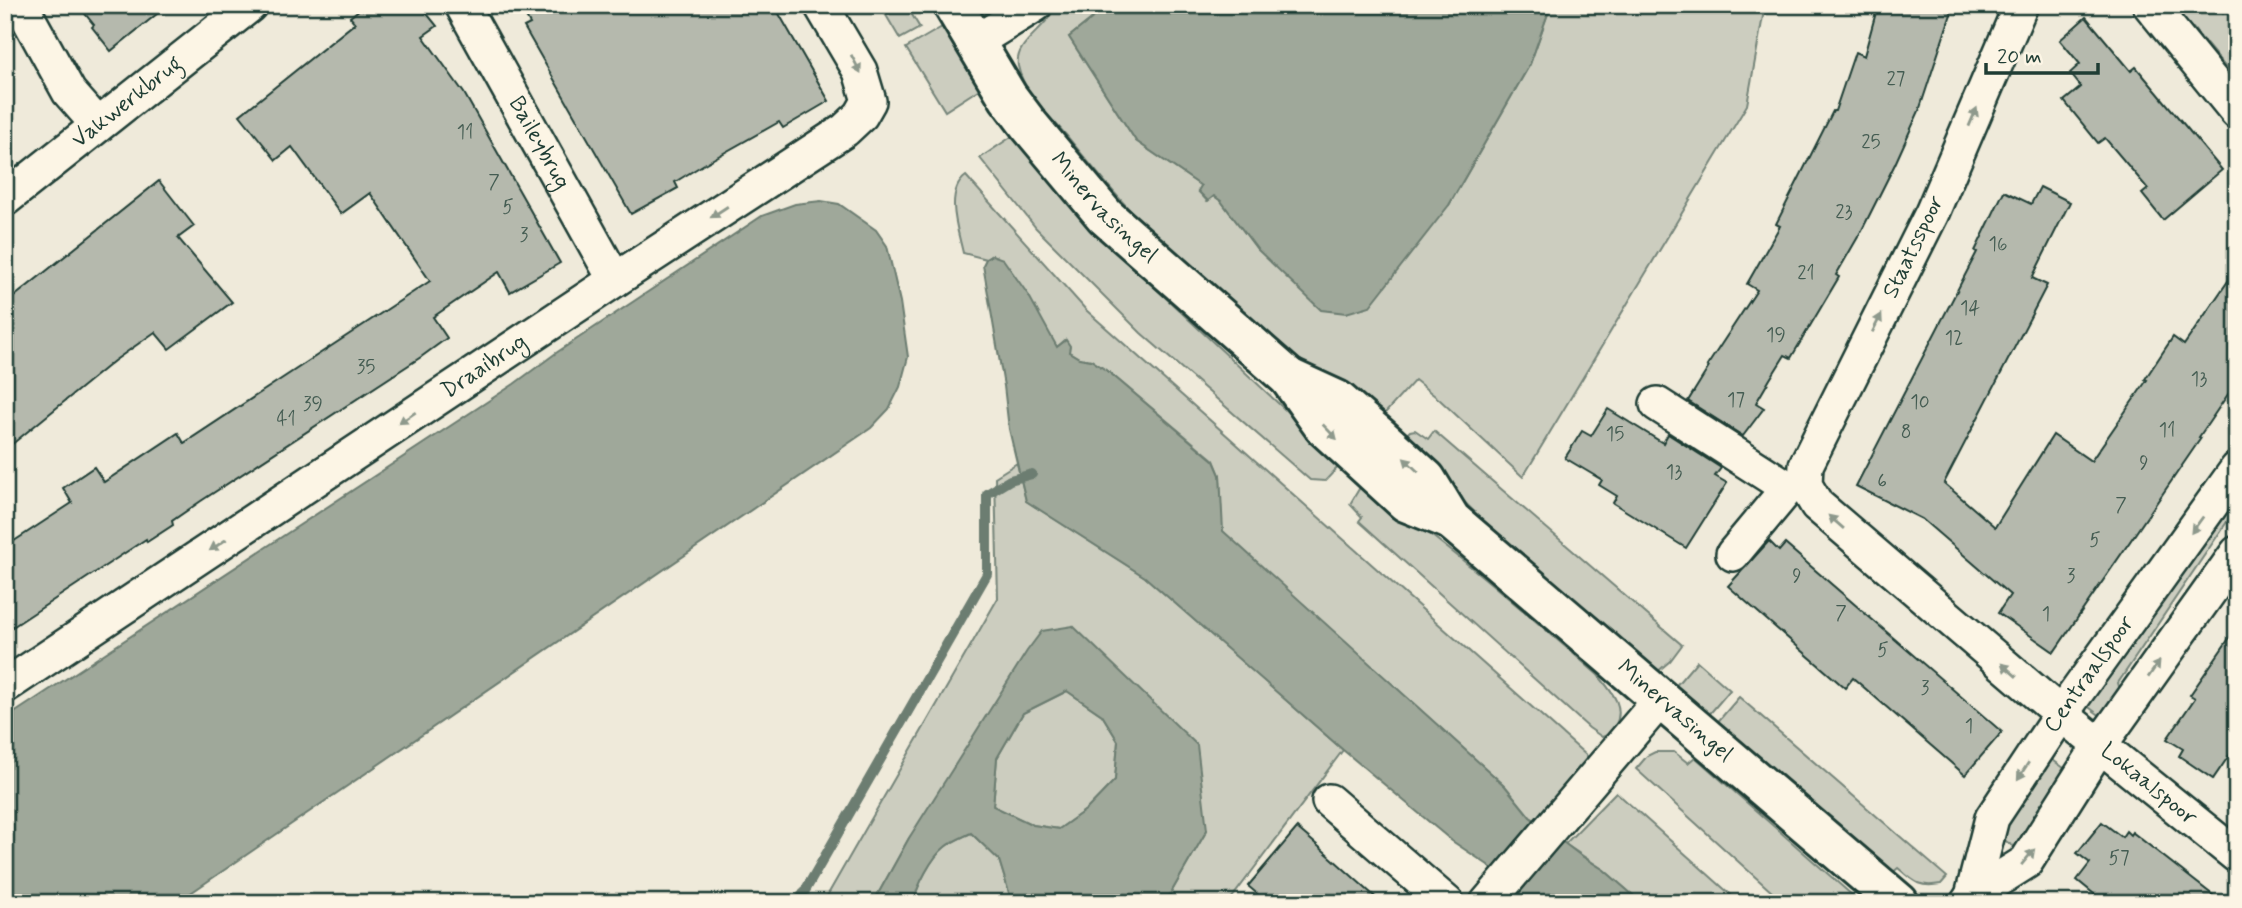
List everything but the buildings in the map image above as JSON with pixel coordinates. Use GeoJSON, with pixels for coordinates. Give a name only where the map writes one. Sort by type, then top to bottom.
{"type":"FeatureCollection","features":[{"type":"Feature","properties":{"kind":"street"},"geometry":{"type":"LineString","coordinates":[[21,5],[69,92],[98,125]]}},
{"type":"Feature","properties":{"kind":"street","name":"Vakwerkbrug"},"geometry":{"type":"LineString","coordinates":[[5,199],[250,5]]}},
{"type":"Feature","properties":{"kind":"street","name":"Baileybrug"},"geometry":{"type":"LineString","coordinates":[[462,5],[615,280]]}},
{"type":"Feature","properties":{"kind":"street","name":"Draaibrug"},"geometry":{"type":"LineString","coordinates":[[5,686],[845,130],[861,115],[869,102],[860,71],[821,5]]}},
{"type":"Feature","properties":{"kind":"street","name":"Minervasingel"},"geometry":{"type":"LineString","coordinates":[[953,5],[1008,97],[1105,216],[1289,377],[1324,427],[1406,502],[1451,520],[1899,903]]}},
{"type":"Feature","properties":{"kind":"street"},"geometry":{"type":"LineString","coordinates":[[975,42],[1035,5]]}},
{"type":"Feature","properties":{"kind":"street","name":"Staatsspoor"},"geometry":{"type":"LineString","coordinates":[[1733,554],[1797,487],[1932,213],[2021,5]]}},
{"type":"Feature","properties":{"kind":"street"},"geometry":{"type":"LineString","coordinates":[[2150,5],[2237,112]]}},
{"type":"Feature","properties":{"kind":"street"},"geometry":{"type":"LineString","coordinates":[[1657,404],[1797,487],[2061,714]]}},
{"type":"Feature","properties":{"kind":"street","name":"Centraalspoor"},"geometry":{"type":"LineString","coordinates":[[1970,900],[1992,818],[2061,714],[2237,469]]}},
{"type":"Feature","properties":{"kind":"street","name":"Centraalspoor"},"geometry":{"type":"LineString","coordinates":[[1970,900],[2026,862],[2100,745],[2237,553]]}},
{"type":"Feature","properties":{"kind":"street"},"geometry":{"type":"LineString","coordinates":[[1488,902],[1660,700]]}},
{"type":"Feature","properties":{"kind":"street","name":"Lokaalspoor"},"geometry":{"type":"LineString","coordinates":[[2061,714],[2237,856]]}},
{"type":"Feature","properties":{"kind":"street"},"geometry":{"type":"LineString","coordinates":[[1329,801],[1447,903]]}},
{"type":"Feature","properties":{"kind":"shaded area"},"geometry":{"type":"Polygon","coordinates":[[[880,5],[906,5],[920,28],[900,39],[880,5]]]}},
{"type":"Feature","properties":{"kind":"shaded area"},"geometry":{"type":"Polygon","coordinates":[[[1055,5],[1109,5],[1069,37],[1136,141],[1202,186],[1198,191],[1207,201],[1214,196],[1221,201],[1257,249],[1449,205],[1530,64],[1551,5],[1765,5],[1747,105],[1523,477],[1415,380],[1378,421],[1269,336],[1152,233],[1037,103],[1021,76],[1018,57],[1021,49],[1046,21],[1055,5]]]}},
{"type":"Feature","properties":{"kind":"shaded area"},"geometry":{"type":"Polygon","coordinates":[[[1109,5],[1551,5],[1530,64],[1449,205],[1370,306],[1346,313],[1321,310],[1257,249],[1221,201],[1214,196],[1208,201],[1198,191],[1201,186],[1136,141],[1069,37],[1109,5]]]}},
{"type":"Feature","properties":{"kind":"shaded area"},"geometry":{"type":"Polygon","coordinates":[[[2167,7],[2237,17],[2237,81],[2193,28],[2183,28],[2167,7]]]}},
{"type":"Feature","properties":{"kind":"shaded area"},"geometry":{"type":"Polygon","coordinates":[[[942,27],[981,88],[945,111],[906,48],[942,27]]]}},
{"type":"Feature","properties":{"kind":"shaded area"},"geometry":{"type":"Polygon","coordinates":[[[1014,135],[1105,241],[1342,463],[1325,481],[1310,480],[1141,333],[1036,228],[980,158],[1014,135]]]}},
{"type":"Feature","properties":{"kind":"shaded area"},"geometry":{"type":"Polygon","coordinates":[[[966,176],[1086,310],[1587,756],[1587,761],[1537,821],[1530,817],[1505,786],[1222,531],[1220,475],[1214,460],[1110,373],[1091,360],[1079,358],[1069,352],[1065,340],[1057,347],[992,255],[986,259],[963,253],[954,201],[959,183],[966,176]]]}},
{"type":"Feature","properties":{"kind":"shaded area"},"geometry":{"type":"Polygon","coordinates":[[[821,201],[839,204],[876,230],[887,246],[900,302],[908,357],[900,387],[889,409],[871,428],[176,903],[5,903],[5,719],[514,384],[556,353],[762,216],[795,204],[821,201]]]}},
{"type":"Feature","properties":{"kind":"shaded area"},"geometry":{"type":"Polygon","coordinates":[[[992,255],[1003,259],[1029,296],[1057,347],[1066,340],[1070,346],[1069,352],[1079,358],[1091,360],[1110,373],[1214,461],[1220,475],[1223,531],[1505,786],[1530,817],[1604,870],[1642,903],[1526,903],[1488,865],[1452,841],[1343,750],[1145,577],[1026,501],[1009,429],[983,265],[992,255]]]}},
{"type":"Feature","properties":{"kind":"shaded area"},"geometry":{"type":"Polygon","coordinates":[[[1415,430],[1428,439],[1434,431],[1682,645],[1670,661],[1656,673],[1491,528],[1401,440],[1415,430]]]}},
{"type":"Feature","properties":{"kind":"shaded area"},"geometry":{"type":"Polygon","coordinates":[[[1017,463],[1026,501],[1145,577],[1343,750],[1228,903],[1165,903],[1207,830],[1073,626],[909,838],[873,903],[823,903],[998,598],[995,477],[1017,463]]]}},
{"type":"Feature","properties":{"kind":"shaded area"},"geometry":{"type":"Polygon","coordinates":[[[1362,484],[1453,552],[1598,675],[1616,699],[1619,712],[1615,727],[1608,735],[1602,737],[1589,728],[1359,521],[1362,517],[1350,504],[1362,484]]]}},
{"type":"Feature","properties":{"kind":"shaded area"},"geometry":{"type":"Polygon","coordinates":[[[2237,486],[2237,507],[2118,683],[2123,700],[2106,720],[2086,705],[2237,486]]]}},
{"type":"Feature","properties":{"kind":"shaded area"},"geometry":{"type":"Polygon","coordinates":[[[1073,626],[1197,745],[1207,830],[1165,903],[1008,903],[1011,899],[999,860],[971,833],[948,845],[935,858],[921,881],[913,903],[873,903],[909,838],[1042,631],[1073,626]],[[1067,691],[1023,713],[997,758],[993,806],[1033,825],[1059,829],[1087,809],[1115,780],[1118,741],[1102,715],[1067,691]]]}},
{"type":"Feature","properties":{"kind":"shaded area"},"geometry":{"type":"Polygon","coordinates":[[[1697,661],[1730,690],[1707,717],[1673,689],[1697,661]]]}},
{"type":"Feature","properties":{"kind":"shaded area"},"geometry":{"type":"Polygon","coordinates":[[[1067,691],[1102,715],[1118,741],[1115,780],[1087,809],[1059,829],[1033,825],[993,806],[997,758],[1023,713],[1067,691]]]}},
{"type":"Feature","properties":{"kind":"shaded area"},"geometry":{"type":"Polygon","coordinates":[[[1739,697],[1947,877],[1941,884],[1917,883],[1898,868],[1891,874],[1715,725],[1739,697]]]}},
{"type":"Feature","properties":{"kind":"shaded area"},"geometry":{"type":"Polygon","coordinates":[[[1655,752],[1674,752],[1688,763],[1695,757],[1861,903],[1784,903],[1636,769],[1647,756],[1655,752]]]}},
{"type":"Feature","properties":{"kind":"shaded area"},"geometry":{"type":"Polygon","coordinates":[[[2047,756],[2071,773],[2026,842],[2014,847],[1999,836],[2047,756]]]}},
{"type":"Feature","properties":{"kind":"shaded area"},"geometry":{"type":"Polygon","coordinates":[[[1616,792],[1740,903],[1642,903],[1604,870],[1565,844],[1616,792]]]}},
{"type":"Feature","properties":{"kind":"shaded area"},"geometry":{"type":"Polygon","coordinates":[[[971,833],[999,860],[1011,899],[1008,903],[913,903],[930,864],[946,846],[971,833]]]}},
{"type":"Feature","properties":{"kind":"waterway"},"geometry":{"type":"LineString","coordinates":[[798,903],[987,574],[987,494],[1010,480],[1032,474]]}}]}
